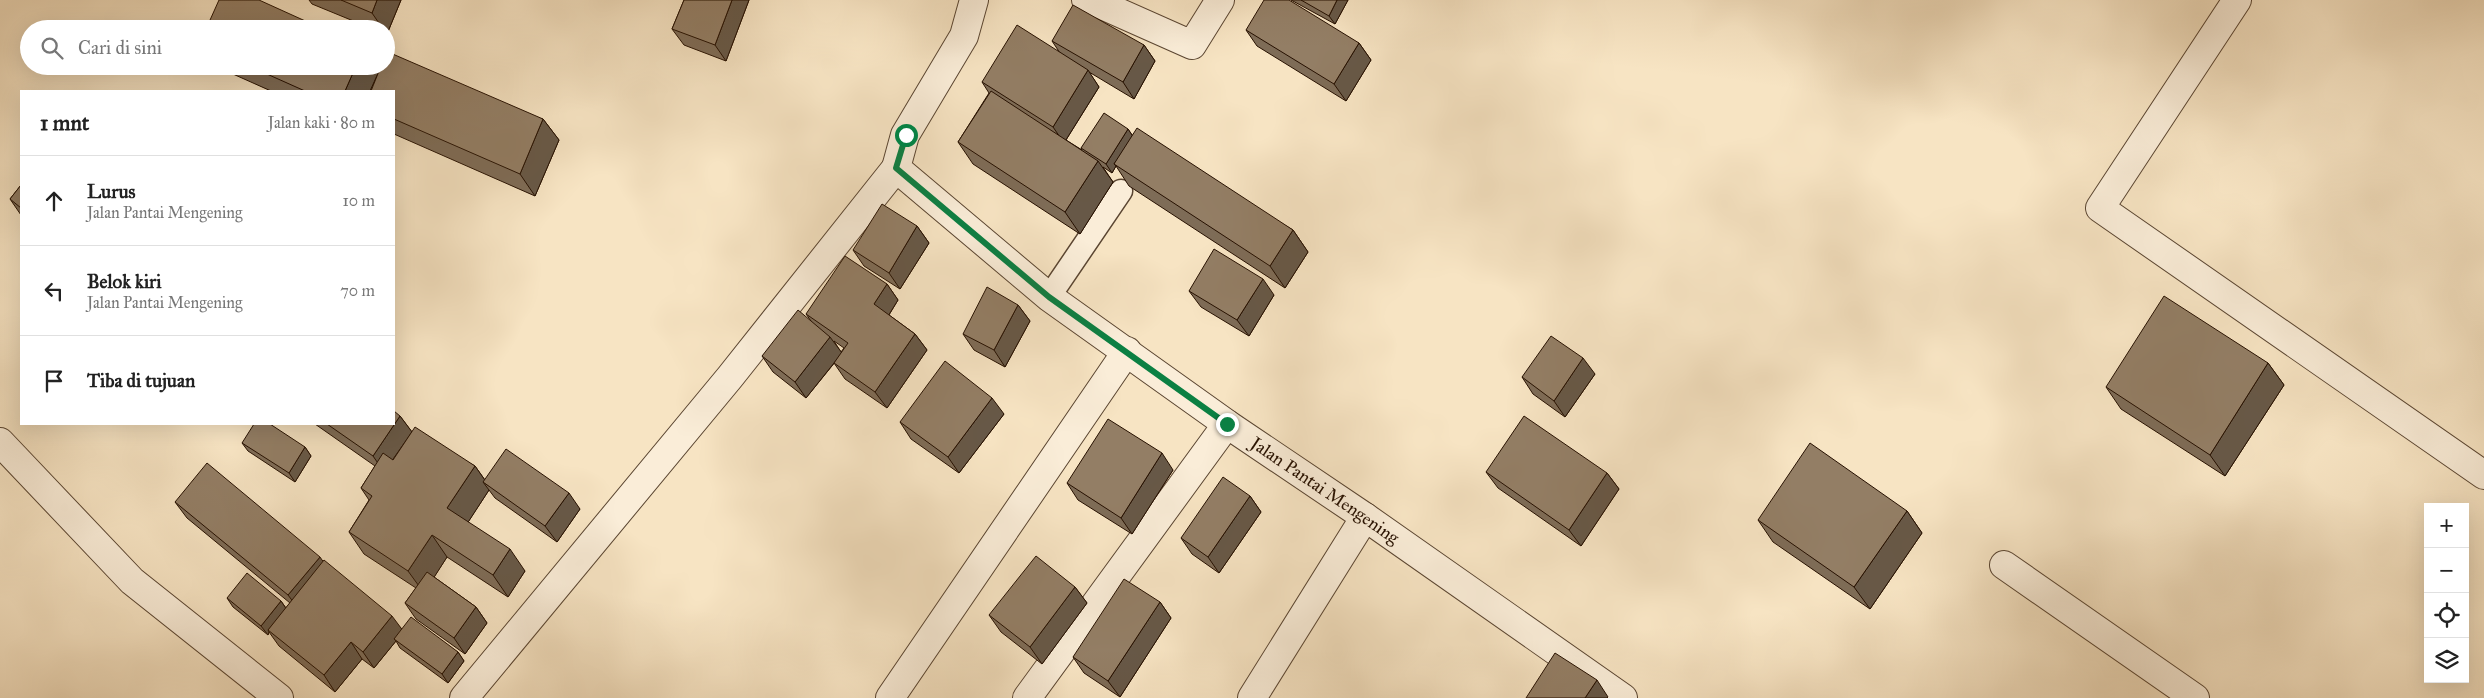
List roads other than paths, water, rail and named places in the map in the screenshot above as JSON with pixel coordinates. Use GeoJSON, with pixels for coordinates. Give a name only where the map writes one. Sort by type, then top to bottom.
{"type":"FeatureCollection","features":[{"type":"Feature","properties":{"kind":"street"},"geometry":{"type":"LineString","coordinates":[[464,698],[730,377],[896,168],[906,135],[964,36],[974,0]]}},
{"type":"Feature","properties":{"kind":"street"},"geometry":{"type":"LineString","coordinates":[[1086,0],[1102,5],[1192,45],[1220,0]]}},
{"type":"Feature","properties":{"kind":"street"},"geometry":{"type":"LineString","coordinates":[[2237,0],[2100,208],[2484,476]]}},
{"type":"Feature","properties":{"kind":"street","name":"Jalan Pantai Mengening"},"geometry":{"type":"LineString","coordinates":[[896,168],[1049,297],[1227,424],[1365,517],[1623,698]]}},
{"type":"Feature","properties":{"kind":"street"},"geometry":{"type":"LineString","coordinates":[[890,698],[1127,351]]}},
{"type":"Feature","properties":{"kind":"street"},"geometry":{"type":"LineString","coordinates":[[1027,698],[1227,424]]}},
{"type":"Feature","properties":{"kind":"street"},"geometry":{"type":"LineString","coordinates":[[0,442],[132,581],[279,698]]}},
{"type":"Feature","properties":{"kind":"street"},"geometry":{"type":"LineString","coordinates":[[1252,698],[1365,517]]}},
{"type":"Feature","properties":{"kind":"street"},"geometry":{"type":"LineString","coordinates":[[2004,565],[2195,698]]}},
{"type":"Feature","properties":{"kind":"lane"},"geometry":{"type":"LineString","coordinates":[[1049,297],[1121,191]]}}]}
